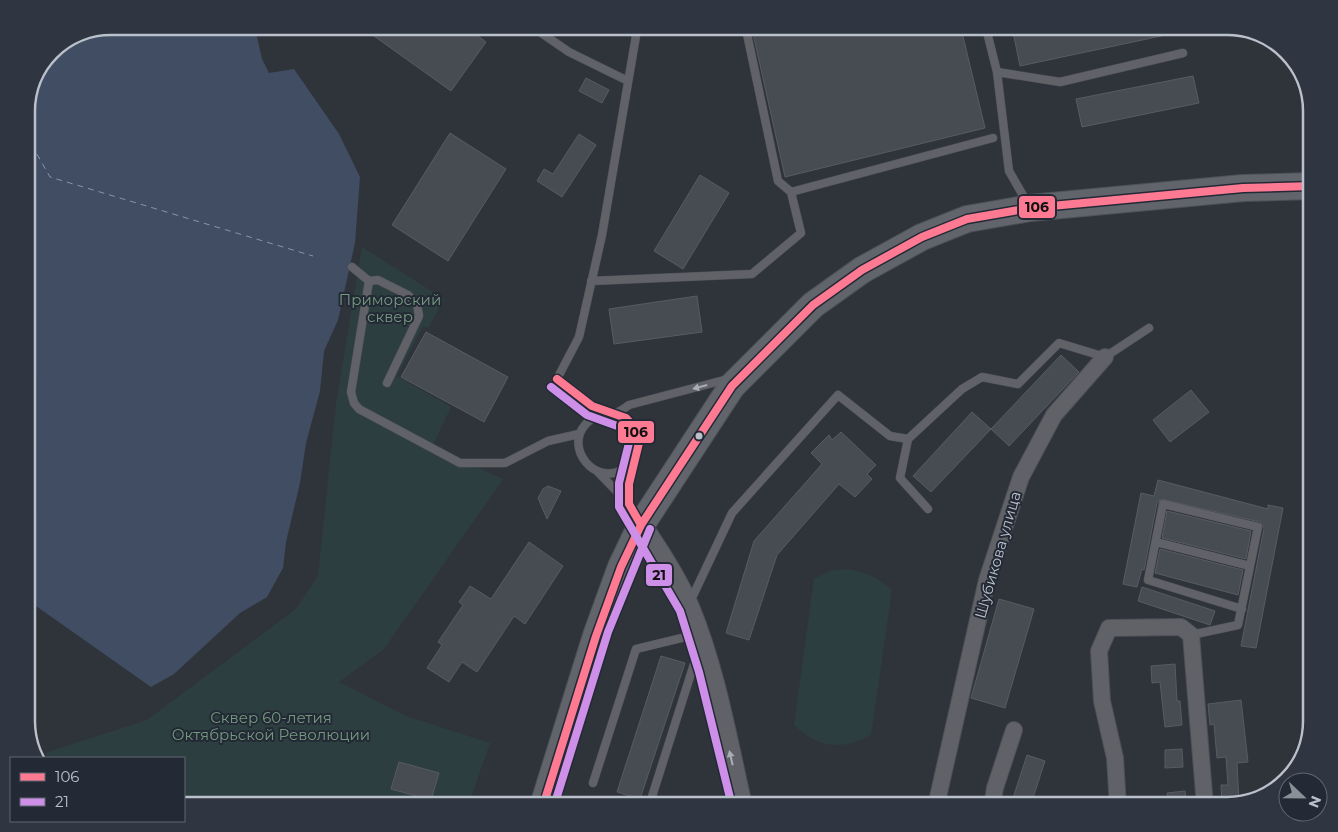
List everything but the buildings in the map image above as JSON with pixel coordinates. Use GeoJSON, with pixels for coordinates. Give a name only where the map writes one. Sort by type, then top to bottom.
{"type":"FeatureCollection","features":[{"type":"Feature","properties":{"kind":"main road"},"geometry":{"type":"LineString","coordinates":[[546,797],[596,636],[621,567],[635,514],[732,386],[813,305],[862,270],[922,237],[967,219],[1030,208],[1243,188],[1303,186]]}},
{"type":"Feature","properties":{"kind":"street","name":"Шубикова улица"},"geometry":{"type":"LineString","coordinates":[[938,797],[987,580],[1021,477],[1054,415],[1105,357]]}},
{"type":"Feature","properties":{"kind":"street"},"geometry":{"type":"LineString","coordinates":[[635,514],[689,606],[704,655],[740,797]]}},
{"type":"Feature","properties":{"kind":"street"},"geometry":{"type":"LineString","coordinates":[[1117,797],[1115,758],[1101,693],[1099,651],[1109,628],[1181,627],[1191,635],[1204,797]]}},
{"type":"Feature","properties":{"kind":"street"},"geometry":{"type":"LineString","coordinates":[[994,797],[1014,730]]}},
{"type":"Feature","properties":{"kind":"lane"},"geometry":{"type":"LineString","coordinates":[[544,35],[569,52],[628,81]]}},
{"type":"Feature","properties":{"kind":"lane"},"geometry":{"type":"LineString","coordinates":[[635,514],[628,484],[639,443],[635,428],[626,418],[592,406],[557,378],[579,337],[637,35]]}},
{"type":"Feature","properties":{"kind":"lane"},"geometry":{"type":"LineString","coordinates":[[591,281],[752,274],[801,232],[791,192],[778,181],[747,35]]}},
{"type":"Feature","properties":{"kind":"lane"},"geometry":{"type":"LineString","coordinates":[[988,35],[997,72],[1009,171],[1030,208]]}},
{"type":"Feature","properties":{"kind":"lane"},"geometry":{"type":"LineString","coordinates":[[997,72],[1060,82],[1183,53]]}},
{"type":"Feature","properties":{"kind":"lane"},"geometry":{"type":"LineString","coordinates":[[791,192],[993,138]]}},
{"type":"Feature","properties":{"kind":"lane"},"geometry":{"type":"LineString","coordinates":[[352,267],[369,281],[378,280],[408,294],[417,304],[420,316],[387,383]]}},
{"type":"Feature","properties":{"kind":"lane"},"geometry":{"type":"LineString","coordinates":[[369,281],[351,392],[354,403],[365,414],[460,463],[505,463],[548,441],[579,434]]}},
{"type":"Feature","properties":{"kind":"lane"},"geometry":{"type":"LineString","coordinates":[[928,509],[900,478],[908,439],[962,389],[982,377],[1018,384],[1059,343],[1105,357],[1150,328]]}},
{"type":"Feature","properties":{"kind":"lane"},"geometry":{"type":"LineString","coordinates":[[635,514],[598,472],[585,462],[578,449],[579,434],[585,424],[596,416],[615,414],[630,405],[746,372]]}},
{"type":"Feature","properties":{"kind":"lane"},"geometry":{"type":"LineString","coordinates":[[689,606],[732,513],[838,395],[890,436],[908,439]]}},
{"type":"Feature","properties":{"kind":"lane"},"geometry":{"type":"LineString","coordinates":[[598,472],[611,474],[622,470],[633,460]]}},
{"type":"Feature","properties":{"kind":"lane"},"geometry":{"type":"LineString","coordinates":[[1191,635],[1238,625],[1242,609],[1258,527],[1163,504],[1148,580],[1242,609]]}},
{"type":"Feature","properties":{"kind":"lane"},"geometry":{"type":"LineString","coordinates":[[1156,542],[1250,566]]}},
{"type":"Feature","properties":{"kind":"lane"},"geometry":{"type":"LineString","coordinates":[[592,783],[636,649],[698,634]]}},
{"type":"Feature","properties":{"kind":"lane"},"geometry":{"type":"LineString","coordinates":[[652,797],[694,664],[704,655]]}},
{"type":"Feature","properties":{"kind":"green space","name":"Сквер 60-летия Октябрьской Революции"},"geometry":{"type":"Polygon","coordinates":[[[362,247],[444,299],[428,328],[423,326],[397,376],[451,407],[432,447],[503,479],[384,649],[339,682],[406,716],[490,743],[471,797],[185,797],[185,757],[47,757],[45,753],[147,720],[296,609],[318,576],[336,404],[362,247]]]}},
{"type":"Feature","properties":{"kind":"green space"},"geometry":{"type":"Polygon","coordinates":[[[847,569],[871,576],[892,590],[871,735],[850,743],[830,745],[812,739],[794,725],[814,579],[830,571],[847,569]]]}},
{"type":"Feature","properties":{"kind":"water"},"geometry":{"type":"Polygon","coordinates":[[[257,35],[262,59],[269,73],[294,69],[339,134],[360,177],[355,243],[338,320],[324,351],[320,391],[306,443],[300,483],[286,542],[283,568],[267,597],[240,613],[174,674],[151,687],[35,605],[35,106],[43,77],[51,65],[69,48],[96,36],[257,35]]]}},
{"type":"Feature","properties":{"kind":"ferry route"},"geometry":{"type":"LineString","coordinates":[[35,151],[50,177],[313,256]]}},
{"type":"Feature","properties":{"kind":"transit line","name":"106"},"geometry":{"type":"LineString","coordinates":[[546,797],[596,636],[621,567],[641,525],[732,386],[813,305],[862,270],[922,237],[967,219],[1030,208],[1243,188],[1303,186]]}},
{"type":"Feature","properties":{"kind":"transit line","name":"106"},"geometry":{"type":"LineString","coordinates":[[557,379],[592,406],[626,418],[635,428],[639,443],[629,484],[629,504],[641,525]]}},
{"type":"Feature","properties":{"kind":"transit line","name":"21"},"geometry":{"type":"LineString","coordinates":[[551,387],[587,415],[620,427],[626,433],[629,443],[619,483],[619,507],[680,611],[699,672],[730,797]]}},
{"type":"Feature","properties":{"kind":"transit line","name":"21"},"geometry":{"type":"LineString","coordinates":[[557,797],[608,632],[650,529]]}},
{"type":"Feature","properties":{"kind":"park label","name":"Приморский сквер"},"geometry":{"type":"Point","coordinates":[390,308]}}]}
